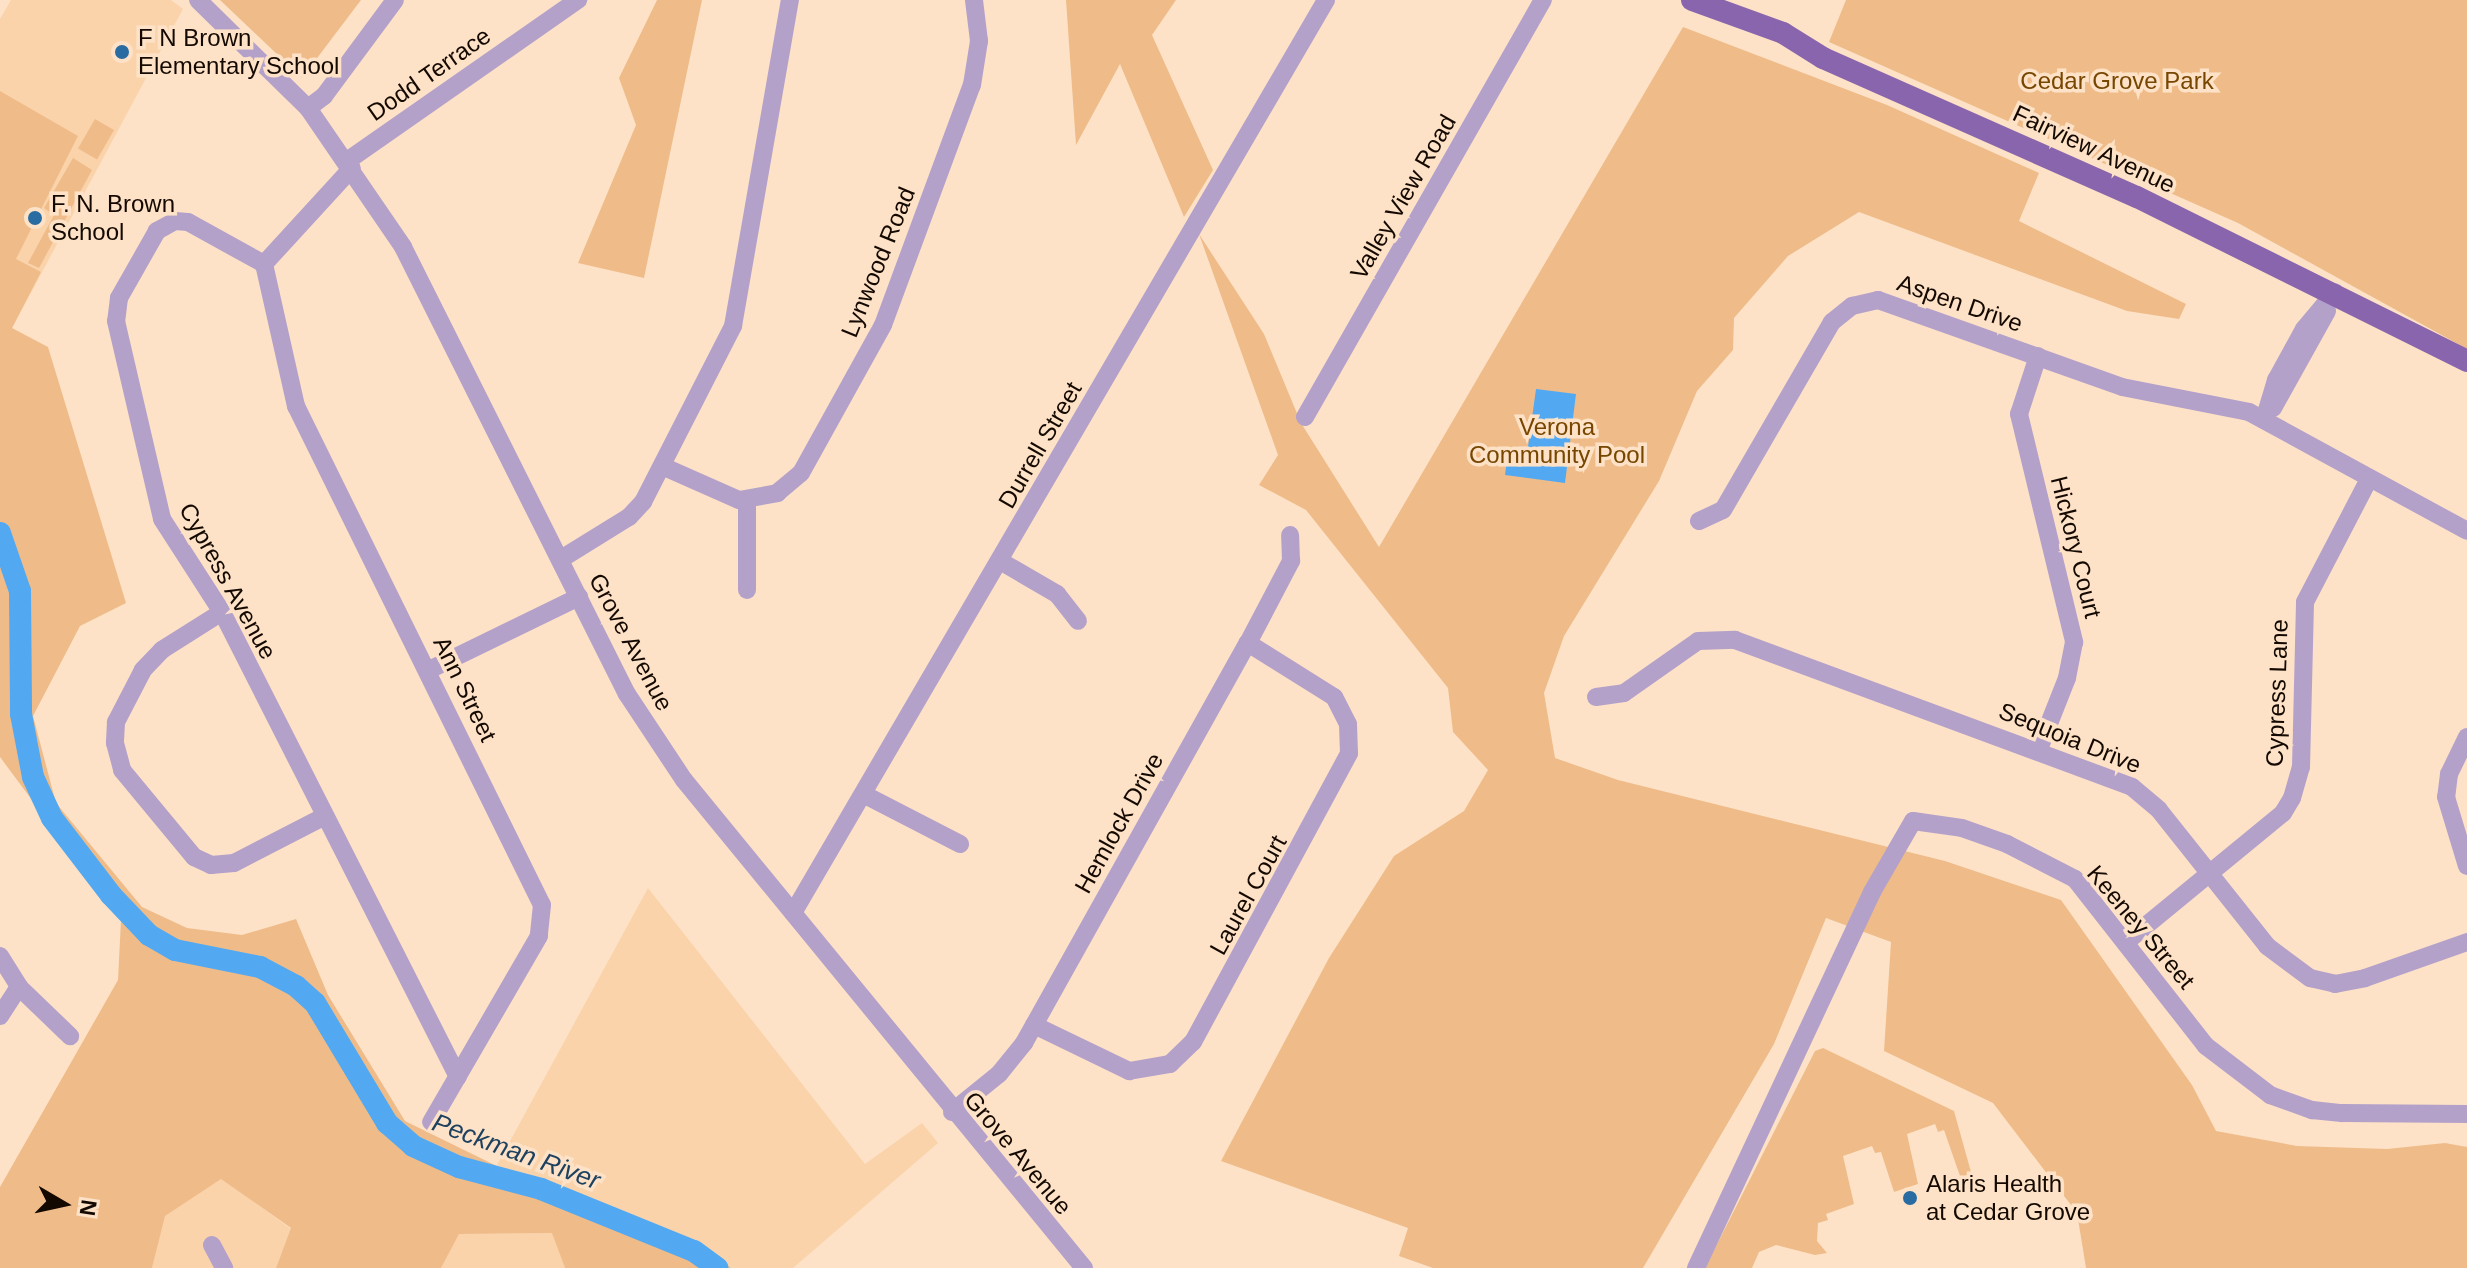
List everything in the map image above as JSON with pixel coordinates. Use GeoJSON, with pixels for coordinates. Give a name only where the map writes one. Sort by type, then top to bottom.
{"type":"FeatureCollection","features":[{"type":"Feature","properties":{"kind":"main road","name":"Fairview Avenue"},"geometry":{"type":"LineString","coordinates":[[1692,0],[1783,33],[1823,58],[2044,154],[2335,292],[2467,361]]}},
{"type":"Feature","properties":{"kind":"street","name":"Grove Avenue"},"geometry":{"type":"LineString","coordinates":[[198,0],[308,108],[350,164],[403,247],[627,694],[684,780],[952,1112],[1084,1268]]}},
{"type":"Feature","properties":{"kind":"street"},"geometry":{"type":"LineString","coordinates":[[308,108],[324,96],[395,0]]}},
{"type":"Feature","properties":{"kind":"street","name":"Dodd Terrace"},"geometry":{"type":"LineString","coordinates":[[350,164],[578,0]]}},
{"type":"Feature","properties":{"kind":"street"},"geometry":{"type":"LineString","coordinates":[[561,559],[629,517],[662,466],[733,326],[790,0]]}},
{"type":"Feature","properties":{"kind":"street","name":"Lynwood Road"},"geometry":{"type":"LineString","coordinates":[[747,500],[777,493],[801,473],[883,325],[972,85],[979,41],[974,0]]}},
{"type":"Feature","properties":{"kind":"street","name":"Durrell Street"},"geometry":{"type":"LineString","coordinates":[[793,913],[865,795],[1326,0]]}},
{"type":"Feature","properties":{"kind":"street","name":"Valley View Road"},"geometry":{"type":"LineString","coordinates":[[1305,417],[1543,0]]}},
{"type":"Feature","properties":{"kind":"street"},"geometry":{"type":"LineString","coordinates":[[264,264],[350,164]]}},
{"type":"Feature","properties":{"kind":"street","name":"Cypress Avenue"},"geometry":{"type":"LineString","coordinates":[[264,264],[188,222],[169,223],[157,231],[116,312],[162,519],[222,612],[458,1077]]}},
{"type":"Feature","properties":{"kind":"street","name":"Ann Street"},"geometry":{"type":"LineString","coordinates":[[264,264],[296,406],[429,670],[543,912],[539,936],[431,1122]]}},
{"type":"Feature","properties":{"kind":"street"},"geometry":{"type":"LineString","coordinates":[[2264,420],[2289,387],[2335,292]]}},
{"type":"Feature","properties":{"kind":"street","name":"Aspen Drive"},"geometry":{"type":"LineString","coordinates":[[1699,521],[1723,510],[1832,322],[1852,306],[1888,301],[2122,387],[2220,403],[2264,420],[2467,531]]}},
{"type":"Feature","properties":{"kind":"street","name":"Hickory Court"},"geometry":{"type":"LineString","coordinates":[[2038,356],[2019,414],[2074,642],[2067,678],[2039,749]]}},
{"type":"Feature","properties":{"kind":"street"},"geometry":{"type":"LineString","coordinates":[[662,466],[723,496],[747,500],[747,590]]}},
{"type":"Feature","properties":{"kind":"street","name":"Cypress Lane"},"geometry":{"type":"LineString","coordinates":[[2126,942],[2283,813],[2295,791],[2301,767],[2305,602],[2369,479]]}},
{"type":"Feature","properties":{"kind":"street","name":"Hemlock Drive"},"geometry":{"type":"LineString","coordinates":[[952,1112],[1010,1063],[1034,1025],[1291,561],[1290,535]]}},
{"type":"Feature","properties":{"kind":"street"},"geometry":{"type":"LineString","coordinates":[[1000,561],[1057,594],[1078,621]]}},
{"type":"Feature","properties":{"kind":"street"},"geometry":{"type":"LineString","coordinates":[[429,670],[579,597]]}},
{"type":"Feature","properties":{"kind":"street"},"geometry":{"type":"LineString","coordinates":[[222,612],[162,650],[143,670],[116,722],[122,770],[194,857],[211,865],[234,863],[325,816]]}},
{"type":"Feature","properties":{"kind":"street","name":"Sequoia Drive"},"geometry":{"type":"LineString","coordinates":[[1596,697],[1624,693],[1691,644],[1720,637],[2039,749],[2141,793],[2212,873],[2267,946],[2310,978],[2335,984],[2365,978],[2467,942]]}},
{"type":"Feature","properties":{"kind":"street","name":"Laurel Court"},"geometry":{"type":"LineString","coordinates":[[1034,1025],[1109,1065],[1139,1072],[1179,1058],[1201,1029],[1349,753],[1348,724],[1334,697],[1248,643]]}},
{"type":"Feature","properties":{"kind":"street"},"geometry":{"type":"LineString","coordinates":[[2467,737],[2449,774],[2446,797],[2467,866]]}},
{"type":"Feature","properties":{"kind":"street"},"geometry":{"type":"LineString","coordinates":[[865,795],[960,844]]}},
{"type":"Feature","properties":{"kind":"street","name":"Keeney Street"},"geometry":{"type":"LineString","coordinates":[[1696,1268],[1872,892],[1913,821],[1962,828],[2007,844],[2075,879],[2206,1046],[2270,1095],[2342,1113],[2467,1114]]}},
{"type":"Feature","properties":{"kind":"street"},"geometry":{"type":"LineString","coordinates":[[0,956],[19,987],[70,1036]]}},
{"type":"Feature","properties":{"kind":"street"},"geometry":{"type":"LineString","coordinates":[[0,1016],[19,987]]}},
{"type":"Feature","properties":{"kind":"street"},"geometry":{"type":"LineString","coordinates":[[212,1245],[224,1268]]}},
{"type":"Feature","properties":{"kind":"shaded area","name":"F. N. Brown School"},"geometry":{"type":"Polygon","coordinates":[[[11,0],[171,0],[183,9],[11,330],[0,324],[0,19],[11,0]]]}},
{"type":"Feature","properties":{"kind":"shaded area"},"geometry":{"type":"Polygon","coordinates":[[[648,888],[865,1164],[922,1123],[938,1143],[793,1268],[726,1268],[497,1165],[648,888]]]}},
{"type":"Feature","properties":{"kind":"shaded area"},"geometry":{"type":"Polygon","coordinates":[[[221,1178],[291,1229],[276,1268],[152,1268],[164,1216],[221,1178]]]}},
{"type":"Feature","properties":{"kind":"shaded area"},"geometry":{"type":"Polygon","coordinates":[[[553,1233],[565,1268],[441,1268],[458,1234],[553,1233]]]}},
{"type":"Feature","properties":{"kind":"green space"},"geometry":{"type":"Polygon","coordinates":[[[220,0],[361,0],[302,78],[220,0]]]}},
{"type":"Feature","properties":{"kind":"green space"},"geometry":{"type":"Polygon","coordinates":[[[657,0],[702,0],[644,278],[578,263],[636,125],[619,78],[657,0]]]}},
{"type":"Feature","properties":{"kind":"green space"},"geometry":{"type":"Polygon","coordinates":[[[1066,0],[1176,0],[1152,35],[1213,170],[1184,217],[1120,64],[1076,145],[1066,0]]]}},
{"type":"Feature","properties":{"kind":"green space","name":"Cedar Grove Park"},"geometry":{"type":"Polygon","coordinates":[[[1846,0],[2467,0],[2467,349],[2238,223],[1829,42],[1846,0]]]}},
{"type":"Feature","properties":{"kind":"green space","name":"Verona Community Pool"},"geometry":{"type":"Polygon","coordinates":[[[1683,27],[1887,105],[2039,173],[2019,221],[2186,304],[2179,319],[2127,311],[1859,212],[1788,256],[1734,318],[1733,350],[1697,391],[1659,481],[1564,636],[1544,693],[1555,758],[1618,780],[1945,861],[2061,900],[2192,1085],[2216,1131],[2297,1146],[2387,1149],[2445,1143],[2467,1147],[2467,1268],[2086,1268],[2077,1213],[1993,1103],[1884,1051],[1891,942],[1826,918],[1774,1044],[1643,1268],[1433,1268],[1399,1256],[1408,1228],[1221,1161],[1329,958],[1394,856],[1464,811],[1488,770],[1453,732],[1448,688],[1306,510],[1259,485],[1278,455],[1199,234],[1264,334],[1301,423],[1379,547],[1683,27]]]}},
{"type":"Feature","properties":{"kind":"green space"},"geometry":{"type":"Polygon","coordinates":[[[0,91],[78,136],[16,259],[41,272],[12,328],[48,347],[126,603],[80,626],[33,716],[56,803],[142,907],[187,928],[242,935],[296,919],[328,995],[405,1121],[521,1178],[706,1249],[731,1268],[565,1268],[552,1233],[459,1234],[441,1268],[276,1268],[291,1228],[221,1179],[165,1216],[152,1268],[0,1268],[0,1187],[118,980],[121,920],[0,757],[0,91]]]}},
{"type":"Feature","properties":{"kind":"green space"},"geometry":{"type":"Polygon","coordinates":[[[95,119],[114,130],[97,159],[78,148],[95,119]]]}},
{"type":"Feature","properties":{"kind":"green space"},"geometry":{"type":"Polygon","coordinates":[[[73,158],[92,170],[39,268],[28,263],[54,215],[44,208],[73,158]]]}},
{"type":"Feature","properties":{"kind":"green space"},"geometry":{"type":"Polygon","coordinates":[[[1823,1048],[1954,1111],[1971,1172],[1961,1179],[1944,1130],[1938,1132],[1935,1124],[1907,1134],[1918,1184],[1894,1192],[1881,1152],[1875,1153],[1872,1146],[1843,1156],[1854,1204],[1826,1214],[1828,1220],[1818,1223],[1817,1241],[1827,1253],[1815,1255],[1776,1245],[1759,1252],[1752,1268],[1705,1268],[1815,1051],[1823,1048]]]}},
{"type":"Feature","properties":{"kind":"water"},"geometry":{"type":"Polygon","coordinates":[[[1536,389],[1576,394],[1565,483],[1505,475],[1508,452],[1527,454],[1536,389]]]}},
{"type":"Feature","properties":{"kind":"waterway","name":"Peckman River"},"geometry":{"type":"LineString","coordinates":[[0,533],[20,591],[21,714],[33,777],[52,818],[111,895],[149,935],[175,950],[260,967],[296,986],[315,1003],[387,1123],[413,1146],[459,1167],[541,1189],[694,1251],[717,1268]]}},
{"type":"Feature","properties":{"kind":"place","name":"F N Brown Elementary School"},"geometry":{"type":"Point","coordinates":[122,52]}},
{"type":"Feature","properties":{"kind":"place","name":"F. N. Brown School"},"geometry":{"type":"Point","coordinates":[35,218]}},
{"type":"Feature","properties":{"kind":"place","name":"Alaris Health at Cedar Grove"},"geometry":{"type":"Point","coordinates":[1910,1198]}}]}
